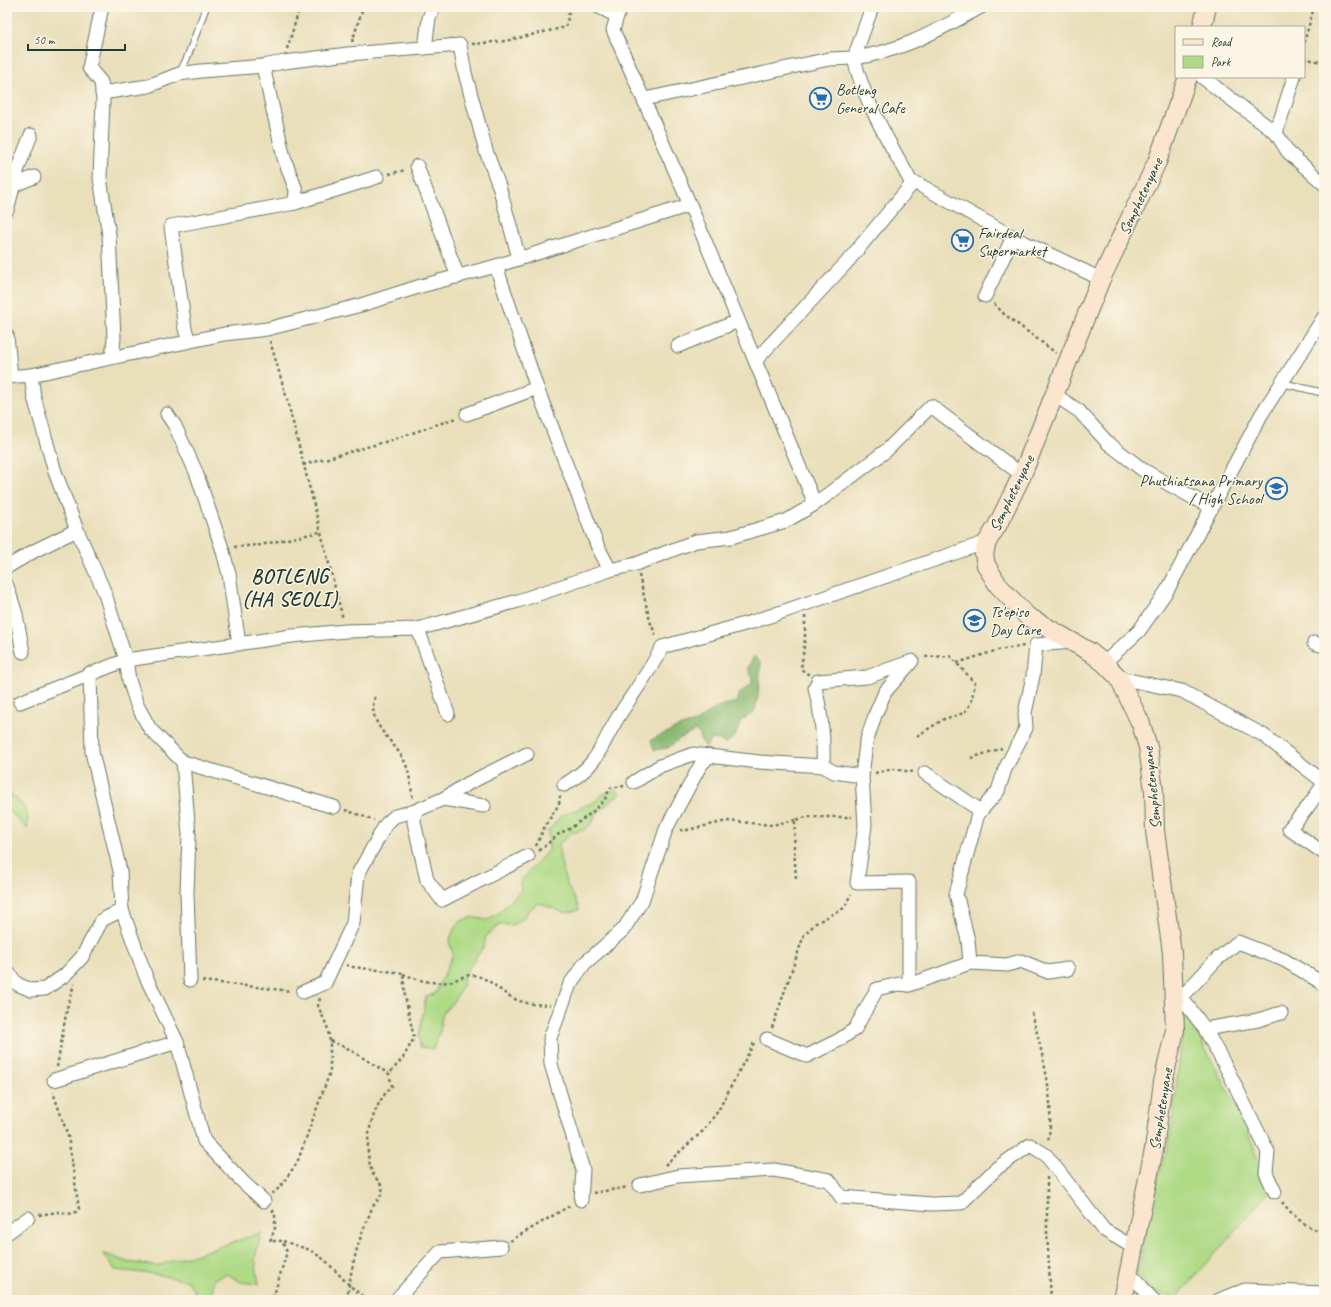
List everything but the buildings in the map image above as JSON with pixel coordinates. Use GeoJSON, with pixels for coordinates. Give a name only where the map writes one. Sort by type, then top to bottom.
{"type":"FeatureCollection","features":[{"type":"Feature","properties":{"kind":"main road"},"geometry":{"type":"LineString","coordinates":[[1202,26],[1208,7]]}},
{"type":"Feature","properties":{"kind":"main road","name":"Semphetenyane"},"geometry":{"type":"LineString","coordinates":[[1123,1300],[1154,1149],[1163,1082],[1175,1030],[1176,996],[1172,954],[1155,831],[1154,791],[1148,747],[1141,724],[1119,678],[1090,652],[1027,616],[1005,594],[986,565],[984,554],[987,542],[1022,475],[1101,279],[1157,162],[1188,78]]}},
{"type":"Feature","properties":{"kind":"street"},"geometry":{"type":"LineString","coordinates":[[102,7],[89,68],[101,82],[102,93],[100,178],[109,235],[114,338],[112,357]]}},
{"type":"Feature","properties":{"kind":"street"},"geometry":{"type":"LineString","coordinates":[[425,48],[429,18],[433,7]]}},
{"type":"Feature","properties":{"kind":"street"},"geometry":{"type":"LineString","coordinates":[[599,7],[619,12],[613,30],[645,99],[815,504]]}},
{"type":"Feature","properties":{"kind":"street"},"geometry":{"type":"LineString","coordinates":[[872,7],[854,58],[858,76],[875,113],[912,184]]}},
{"type":"Feature","properties":{"kind":"street"},"geometry":{"type":"LineString","coordinates":[[645,99],[828,59],[876,55],[908,46],[980,7]]}},
{"type":"Feature","properties":{"kind":"street"},"geometry":{"type":"LineString","coordinates":[[102,93],[148,86],[179,74],[200,71],[263,66],[348,54],[460,45],[465,73],[486,151],[499,186],[519,258]]}},
{"type":"Feature","properties":{"kind":"street"},"geometry":{"type":"LineString","coordinates":[[263,66],[284,158],[296,190],[295,203]]}},
{"type":"Feature","properties":{"kind":"street"},"geometry":{"type":"LineString","coordinates":[[1203,78],[1276,133],[1288,152],[1324,184]]}},
{"type":"Feature","properties":{"kind":"street"},"geometry":{"type":"LineString","coordinates":[[1276,133],[1294,78]]}},
{"type":"Feature","properties":{"kind":"street"},"geometry":{"type":"LineString","coordinates":[[7,210],[11,186],[31,135]]}},
{"type":"Feature","properties":{"kind":"street"},"geometry":{"type":"LineString","coordinates":[[417,166],[458,277]]}},
{"type":"Feature","properties":{"kind":"street"},"geometry":{"type":"LineString","coordinates":[[11,186],[34,177]]}},
{"type":"Feature","properties":{"kind":"street"},"geometry":{"type":"LineString","coordinates":[[189,341],[185,329],[171,226],[295,203],[377,177]]}},
{"type":"Feature","properties":{"kind":"street"},"geometry":{"type":"LineString","coordinates":[[755,361],[848,261],[912,184],[916,183],[1013,237],[1101,279]]}},
{"type":"Feature","properties":{"kind":"street"},"geometry":{"type":"LineString","coordinates":[[7,336],[9,377],[31,375],[224,334],[267,329],[361,305],[496,266],[690,205]]}},
{"type":"Feature","properties":{"kind":"street"},"geometry":{"type":"LineString","coordinates":[[985,296],[1013,237]]}},
{"type":"Feature","properties":{"kind":"street"},"geometry":{"type":"LineString","coordinates":[[496,266],[537,388],[597,545],[610,570]]}},
{"type":"Feature","properties":{"kind":"street"},"geometry":{"type":"LineString","coordinates":[[1104,663],[1139,630],[1168,589],[1262,414],[1324,317]]}},
{"type":"Feature","properties":{"kind":"street"},"geometry":{"type":"LineString","coordinates":[[678,346],[738,321]]}},
{"type":"Feature","properties":{"kind":"street"},"geometry":{"type":"LineString","coordinates":[[31,375],[34,397],[55,472],[77,530],[104,591],[126,660],[129,680],[137,705],[150,729],[183,762],[334,806]]}},
{"type":"Feature","properties":{"kind":"street"},"geometry":{"type":"LineString","coordinates":[[467,414],[537,388]]}},
{"type":"Feature","properties":{"kind":"street"},"geometry":{"type":"LineString","coordinates":[[1055,395],[1079,411],[1108,443],[1143,470],[1212,508]]}},
{"type":"Feature","properties":{"kind":"street"},"geometry":{"type":"LineString","coordinates":[[20,702],[126,660],[238,644],[346,631],[418,629],[518,601],[610,570],[636,564],[696,541],[731,537],[786,521],[815,504],[887,450],[931,406],[1022,475]]}},
{"type":"Feature","properties":{"kind":"street"},"geometry":{"type":"LineString","coordinates":[[167,414],[175,426],[196,472],[222,548],[229,574],[238,644]]}},
{"type":"Feature","properties":{"kind":"street"},"geometry":{"type":"LineString","coordinates":[[7,567],[36,550],[77,530]]}},
{"type":"Feature","properties":{"kind":"street"},"geometry":{"type":"LineString","coordinates":[[564,785],[581,775],[594,761],[619,716],[646,675],[662,647],[752,622],[987,542]]}},
{"type":"Feature","properties":{"kind":"street"},"geometry":{"type":"LineString","coordinates":[[7,586],[16,614],[23,652]]}},
{"type":"Feature","properties":{"kind":"street"},"geometry":{"type":"LineString","coordinates":[[418,629],[448,714]]}},
{"type":"Feature","properties":{"kind":"street"},"geometry":{"type":"LineString","coordinates":[[970,963],[968,940],[956,894],[978,814],[998,791],[1005,769],[1026,728],[1025,713],[1033,676],[1036,645],[1073,642]]}},
{"type":"Feature","properties":{"kind":"street"},"geometry":{"type":"LineString","coordinates":[[823,766],[824,741],[821,712],[814,688],[818,681],[867,677],[912,661]]}},
{"type":"Feature","properties":{"kind":"street"},"geometry":{"type":"LineString","coordinates":[[909,985],[909,882],[857,883],[864,817],[862,776],[866,743],[875,715],[885,692],[912,661]]}},
{"type":"Feature","properties":{"kind":"street"},"geometry":{"type":"LineString","coordinates":[[90,673],[92,752],[120,871],[122,910],[146,977],[176,1042],[204,1141],[243,1182],[264,1201]]}},
{"type":"Feature","properties":{"kind":"street"},"geometry":{"type":"LineString","coordinates":[[1119,678],[1182,692],[1263,735],[1324,783],[1307,808],[1289,830],[1324,853]]}},
{"type":"Feature","properties":{"kind":"street"},"geometry":{"type":"LineString","coordinates":[[303,992],[325,983],[353,924],[358,874],[386,824],[395,816],[415,811],[443,799],[469,783],[527,754]]}},
{"type":"Feature","properties":{"kind":"street"},"geometry":{"type":"LineString","coordinates":[[634,782],[660,766],[694,754],[759,762],[823,766],[834,772],[862,776]]}},
{"type":"Feature","properties":{"kind":"street"},"geometry":{"type":"LineString","coordinates":[[581,1200],[582,1170],[572,1130],[550,1064],[550,1038],[570,984],[585,963],[623,930],[642,900],[666,829],[700,766],[709,756]]}},
{"type":"Feature","properties":{"kind":"street"},"geometry":{"type":"LineString","coordinates":[[183,762],[189,835],[187,893],[190,980]]}},
{"type":"Feature","properties":{"kind":"street"},"geometry":{"type":"LineString","coordinates":[[926,773],[981,811]]}},
{"type":"Feature","properties":{"kind":"street"},"geometry":{"type":"LineString","coordinates":[[443,799],[484,806]]}},
{"type":"Feature","properties":{"kind":"street"},"geometry":{"type":"LineString","coordinates":[[415,811],[414,822],[427,880],[442,900],[528,856]]}},
{"type":"Feature","properties":{"kind":"street"},"geometry":{"type":"LineString","coordinates":[[7,971],[17,984],[31,990],[45,989],[65,975],[82,957],[102,920],[122,910]]}},
{"type":"Feature","properties":{"kind":"street"},"geometry":{"type":"LineString","coordinates":[[1275,1192],[1266,1173],[1268,1152],[1205,1029],[1176,996],[1238,942],[1284,960],[1324,984]]}},
{"type":"Feature","properties":{"kind":"street"},"geometry":{"type":"LineString","coordinates":[[767,1039],[807,1056],[839,1040],[855,1029],[877,989],[899,984],[909,985],[970,963],[1006,964],[1021,961],[1048,972],[1068,969]]}},
{"type":"Feature","properties":{"kind":"street"},"geometry":{"type":"LineString","coordinates":[[1205,1029],[1258,1020],[1281,1013]]}},
{"type":"Feature","properties":{"kind":"street"},"geometry":{"type":"LineString","coordinates":[[54,1080],[176,1042]]}},
{"type":"Feature","properties":{"kind":"street"},"geometry":{"type":"LineString","coordinates":[[640,1185],[678,1176],[774,1170],[829,1180],[842,1198],[925,1204],[961,1203],[997,1168],[1030,1145],[1046,1155],[1104,1230],[1133,1247]]}},
{"type":"Feature","properties":{"kind":"street"},"geometry":{"type":"LineString","coordinates":[[7,1233],[28,1218]]}},
{"type":"Feature","properties":{"kind":"street"},"geometry":{"type":"LineString","coordinates":[[396,1300],[440,1252],[501,1246]]}},
{"type":"Feature","properties":{"kind":"street"},"geometry":{"type":"LineString","coordinates":[[1127,1276],[1135,1279],[1153,1300]]}},
{"type":"Feature","properties":{"kind":"street"},"geometry":{"type":"LineString","coordinates":[[1219,1300],[1245,1290],[1324,1293]]}},
{"type":"Feature","properties":{"kind":"lane"},"geometry":{"type":"LineString","coordinates":[[179,74],[188,58],[206,7]]}},
{"type":"Feature","properties":{"kind":"lane"},"geometry":{"type":"LineString","coordinates":[[1282,383],[1324,393]]}},
{"type":"Feature","properties":{"kind":"path"},"geometry":{"type":"LineString","coordinates":[[284,62],[300,7]]}},
{"type":"Feature","properties":{"kind":"path"},"geometry":{"type":"LineString","coordinates":[[348,54],[364,7]]}},
{"type":"Feature","properties":{"kind":"path"},"geometry":{"type":"LineString","coordinates":[[460,45],[504,41],[566,27],[570,7]]}},
{"type":"Feature","properties":{"kind":"path"},"geometry":{"type":"LineString","coordinates":[[1305,39],[1314,7]]}},
{"type":"Feature","properties":{"kind":"path"},"geometry":{"type":"LineString","coordinates":[[1305,58],[1324,63]]}},
{"type":"Feature","properties":{"kind":"path"},"geometry":{"type":"LineString","coordinates":[[377,177],[417,166]]}},
{"type":"Feature","properties":{"kind":"path"},"geometry":{"type":"LineString","coordinates":[[985,296],[1004,314],[1068,362]]}},
{"type":"Feature","properties":{"kind":"path"},"geometry":{"type":"LineString","coordinates":[[267,329],[287,399],[346,631]]}},
{"type":"Feature","properties":{"kind":"path"},"geometry":{"type":"LineString","coordinates":[[303,465],[392,440],[467,414]]}},
{"type":"Feature","properties":{"kind":"path"},"geometry":{"type":"LineString","coordinates":[[222,548],[260,545],[320,532]]}},
{"type":"Feature","properties":{"kind":"path"},"geometry":{"type":"LineString","coordinates":[[636,564],[650,621],[662,647]]}},
{"type":"Feature","properties":{"kind":"path"},"geometry":{"type":"LineString","coordinates":[[804,604],[805,640],[801,669],[818,681]]}},
{"type":"Feature","properties":{"kind":"path"},"geometry":{"type":"LineString","coordinates":[[957,663],[998,650],[1036,645]]}},
{"type":"Feature","properties":{"kind":"path"},"geometry":{"type":"LineString","coordinates":[[912,661],[925,656],[950,656],[975,683],[971,703],[964,714],[944,719],[917,736]]}},
{"type":"Feature","properties":{"kind":"path"},"geometry":{"type":"LineString","coordinates":[[374,696],[372,703],[377,725],[397,747],[406,765],[415,811]]}},
{"type":"Feature","properties":{"kind":"path"},"geometry":{"type":"LineString","coordinates":[[971,758],[1019,741]]}},
{"type":"Feature","properties":{"kind":"path"},"geometry":{"type":"LineString","coordinates":[[862,776],[893,769],[926,773]]}},
{"type":"Feature","properties":{"kind":"path"},"geometry":{"type":"LineString","coordinates":[[528,856],[540,850],[560,833],[571,828],[595,810],[605,799],[610,788],[634,782]]}},
{"type":"Feature","properties":{"kind":"path"},"geometry":{"type":"LineString","coordinates":[[528,856],[536,845],[544,828],[559,804],[564,785]]}},
{"type":"Feature","properties":{"kind":"path"},"geometry":{"type":"LineString","coordinates":[[334,806],[386,824]]}},
{"type":"Feature","properties":{"kind":"path"},"geometry":{"type":"LineString","coordinates":[[666,829],[687,830],[727,821],[772,825],[807,817],[864,817]]}},
{"type":"Feature","properties":{"kind":"path"},"geometry":{"type":"LineString","coordinates":[[795,820],[794,848],[796,878]]}},
{"type":"Feature","properties":{"kind":"path"},"geometry":{"type":"LineString","coordinates":[[661,1170],[702,1131],[718,1111],[756,1040],[767,1039],[804,935],[816,923],[844,908],[857,883]]}},
{"type":"Feature","properties":{"kind":"path"},"geometry":{"type":"LineString","coordinates":[[335,961],[353,967],[403,973],[424,982],[448,982],[471,975],[490,980],[510,996],[531,1005],[562,1006]]}},
{"type":"Feature","properties":{"kind":"path"},"geometry":{"type":"LineString","coordinates":[[389,1074],[402,1058],[414,1038],[405,996],[403,974]]}},
{"type":"Feature","properties":{"kind":"path"},"geometry":{"type":"LineString","coordinates":[[190,980],[303,992]]}},
{"type":"Feature","properties":{"kind":"path"},"geometry":{"type":"LineString","coordinates":[[325,983],[318,1006],[327,1026],[330,1041],[330,1072],[297,1163],[279,1188],[264,1201],[275,1213],[275,1228],[270,1241],[282,1241],[310,1250],[325,1260],[349,1285],[367,1300]]}},
{"type":"Feature","properties":{"kind":"path"},"geometry":{"type":"LineString","coordinates":[[330,1041],[347,1048],[389,1074],[392,1086],[382,1095],[378,1104],[368,1141],[369,1162],[374,1175],[381,1185],[382,1193],[372,1208],[365,1227],[349,1285],[348,1300]]}},
{"type":"Feature","properties":{"kind":"path"},"geometry":{"type":"LineString","coordinates":[[501,1246],[594,1193],[640,1185]]}},
{"type":"Feature","properties":{"kind":"path"},"geometry":{"type":"LineString","coordinates":[[1275,1192],[1291,1214],[1318,1232],[1324,1231]]}},
{"type":"Feature","properties":{"kind":"path"},"geometry":{"type":"LineString","coordinates":[[28,1218],[58,1212],[73,1214],[79,1209],[77,1198]]}},
{"type":"Feature","properties":{"kind":"path"},"geometry":{"type":"LineString","coordinates":[[276,1300],[274,1295],[287,1252],[282,1241]]}},
{"type":"Feature","properties":{"kind":"green space"},"geometry":{"type":"Polygon","coordinates":[[[754,656],[761,663],[758,696],[754,713],[741,720],[735,737],[725,744],[719,740],[712,739],[706,747],[700,739],[700,734],[695,731],[679,739],[668,748],[654,750],[651,740],[681,726],[696,722],[719,706],[737,702],[740,693],[752,683],[752,677],[748,668],[754,656]]]}},
{"type":"Feature","properties":{"kind":"green space"},"geometry":{"type":"Polygon","coordinates":[[[7,789],[26,811],[28,822],[27,829],[7,809],[7,789]]]}},
{"type":"Feature","properties":{"kind":"green space"},"geometry":{"type":"Polygon","coordinates":[[[616,789],[620,794],[595,814],[593,822],[584,830],[571,833],[559,844],[560,859],[565,878],[579,910],[565,913],[539,903],[529,910],[523,919],[512,925],[499,925],[486,936],[484,946],[464,975],[462,988],[453,1002],[442,1014],[440,1032],[433,1049],[420,1047],[419,1036],[426,996],[435,994],[453,954],[449,941],[454,929],[461,921],[473,917],[487,920],[498,913],[521,890],[520,882],[549,849],[548,831],[561,816],[594,802],[603,794],[616,789]]]}},
{"type":"Feature","properties":{"kind":"green space"},"geometry":{"type":"Polygon","coordinates":[[[1185,1012],[1244,1120],[1269,1192],[1176,1299],[1152,1291],[1136,1273],[1145,1238],[1151,1201],[1170,1138],[1185,1012]]]}},
{"type":"Feature","properties":{"kind":"green space"},"geometry":{"type":"Polygon","coordinates":[[[261,1233],[255,1258],[259,1284],[241,1282],[227,1274],[214,1279],[212,1293],[199,1300],[188,1281],[154,1274],[115,1270],[103,1253],[127,1262],[158,1266],[261,1233]]]}},
{"type":"Feature","properties":{"kind":"place","name":"Botleng General Cafe"},"geometry":{"type":"Point","coordinates":[821,98]}},
{"type":"Feature","properties":{"kind":"place","name":"Fairdeal Supermarket"},"geometry":{"type":"Point","coordinates":[962,241]}},
{"type":"Feature","properties":{"kind":"place","name":"Phuthiatsana Primary / High School"},"geometry":{"type":"Point","coordinates":[1277,489]}},
{"type":"Feature","properties":{"kind":"place","name":"Ts'episo Day Care"},"geometry":{"type":"Point","coordinates":[975,620]}},
{"type":"Feature","properties":{"kind":"district","name":"BOTLENG (HA SEOLI)"},"geometry":{"type":"Point","coordinates":[290,588]}}]}
